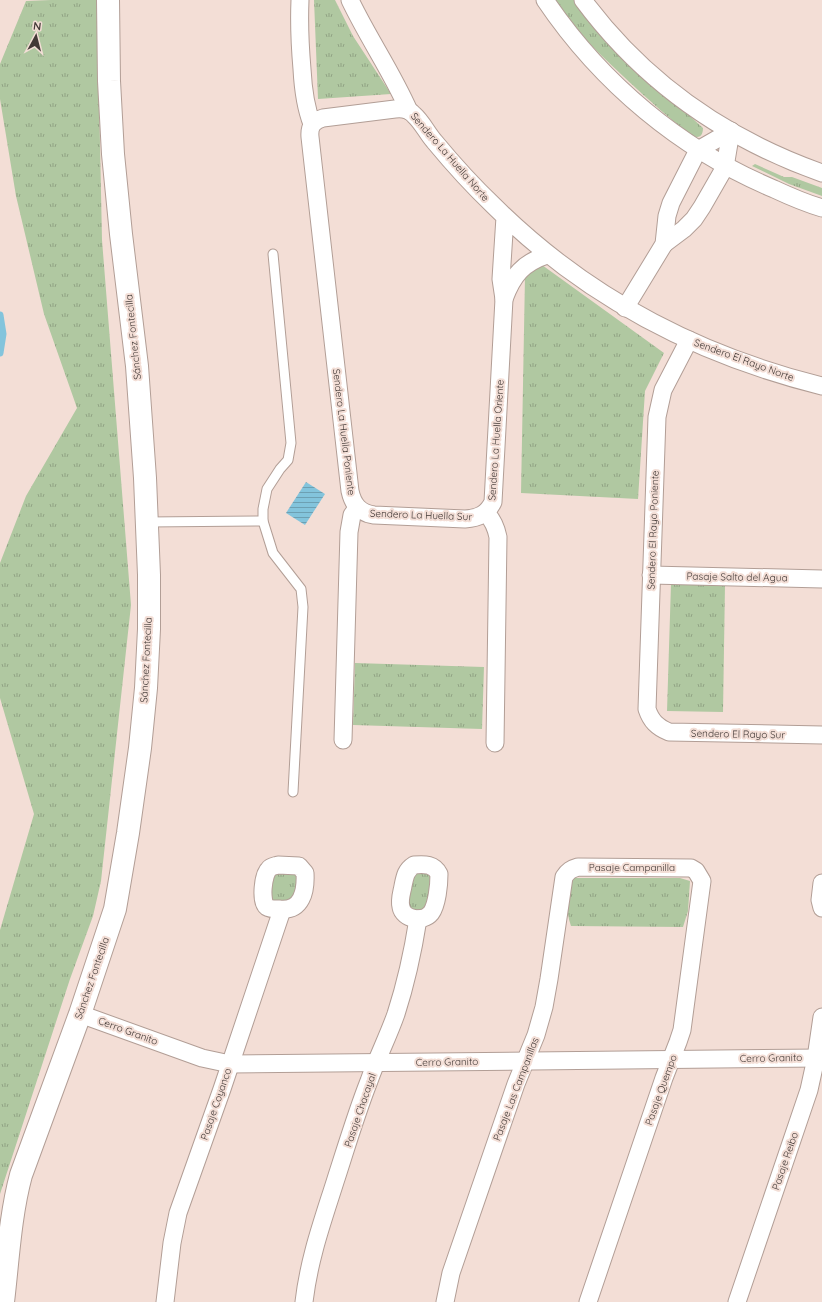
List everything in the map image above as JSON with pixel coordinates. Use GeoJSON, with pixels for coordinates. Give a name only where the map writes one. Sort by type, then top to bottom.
{"type":"FeatureCollection","features":[{"type":"Feature","properties":{"kind":"street","name":"Sánchez Fontecilla"},"geometry":{"type":"LineString","coordinates":[[3,1302],[12,1218],[17,1189],[80,1014],[115,909],[140,748],[146,688],[149,629],[147,522],[137,366],[113,154],[109,81],[108,0]]}},
{"type":"Feature","properties":{"kind":"street"},"geometry":{"type":"LineString","coordinates":[[300,0],[300,50],[303,86],[308,114],[312,124]]}},
{"type":"Feature","properties":{"kind":"street"},"geometry":{"type":"LineString","coordinates":[[350,0],[409,111]]}},
{"type":"Feature","properties":{"kind":"street"},"geometry":{"type":"LineString","coordinates":[[545,0],[555,15],[600,69],[622,90],[671,131],[725,167],[785,194],[822,208]]}},
{"type":"Feature","properties":{"kind":"street"},"geometry":{"type":"LineString","coordinates":[[583,0],[620,44],[659,82],[690,105],[731,131],[765,150],[800,166],[822,173]]}},
{"type":"Feature","properties":{"kind":"street","name":"Sendero La Huella Norte"},"geometry":{"type":"LineString","coordinates":[[312,124],[317,120],[324,118],[402,108],[409,111],[414,115],[452,163],[504,217],[547,255],[572,274],[625,308]]}},
{"type":"Feature","properties":{"kind":"street","name":"Sendero La Huella Poniente"},"geometry":{"type":"LineString","coordinates":[[312,124],[310,137],[350,491],[351,498],[357,508],[352,515],[349,532],[343,740]]}},
{"type":"Feature","properties":{"kind":"street"},"geometry":{"type":"LineString","coordinates":[[664,244],[667,216],[671,203],[698,150],[731,131]]}},
{"type":"Feature","properties":{"kind":"street"},"geometry":{"type":"LineString","coordinates":[[625,308],[664,244],[684,229],[694,219],[702,207],[725,167],[731,131]]}},
{"type":"Feature","properties":{"kind":"street","name":"Sendero La Huella Oriente"},"geometry":{"type":"LineString","coordinates":[[495,743],[498,537],[494,523],[486,513],[493,502],[494,496],[504,299],[501,279],[504,217]]}},
{"type":"Feature","properties":{"kind":"street","name":"Sendero La Huella Oriente"},"geometry":{"type":"LineString","coordinates":[[504,299],[514,277],[522,268],[530,262],[547,255]]}},
{"type":"Feature","properties":{"kind":"street","name":"Sendero El Rayo Norte"},"geometry":{"type":"LineString","coordinates":[[625,308],[688,340],[729,357],[770,372],[822,386]]}},
{"type":"Feature","properties":{"kind":"street","name":"Sendero El Rayo Poniente"},"geometry":{"type":"LineString","coordinates":[[656,725],[648,713],[647,699],[656,417],[663,390],[688,340]]}},
{"type":"Feature","properties":{"kind":"street","name":"Sendero La Huella Sur"},"geometry":{"type":"LineString","coordinates":[[357,508],[368,514],[374,515],[465,519],[480,517],[486,513]]}},
{"type":"Feature","properties":{"kind":"street","name":"Pasaje Salto del Agua"},"geometry":{"type":"LineString","coordinates":[[651,575],[822,578]]}},
{"type":"Feature","properties":{"kind":"street","name":"Sendero El Rayo Sur"},"geometry":{"type":"LineString","coordinates":[[656,725],[670,732],[677,733],[822,735]]}},
{"type":"Feature","properties":{"kind":"street","name":"Pasaje Campanilla"},"geometry":{"type":"LineString","coordinates":[[568,872],[573,868],[578,867],[676,867],[691,868],[696,871]]}},
{"type":"Feature","properties":{"kind":"street","name":"Pasaje Quempo"},"geometry":{"type":"LineString","coordinates":[[588,1302],[682,1030],[702,881],[696,871]]}},
{"type":"Feature","properties":{"kind":"street","name":"Pasaje Las Campanillas"},"geometry":{"type":"LineString","coordinates":[[445,1302],[451,1273],[516,1084],[536,1035],[544,1007],[549,978],[562,883],[568,872]]}},
{"type":"Feature","properties":{"kind":"street"},"geometry":{"type":"LineString","coordinates":[[822,883],[820,900],[822,908]]}},
{"type":"Feature","properties":{"kind":"street","name":"Pasaje Coyanco"},"geometry":{"type":"LineString","coordinates":[[165,1302],[172,1242],[178,1213],[222,1089],[282,910]]}},
{"type":"Feature","properties":{"kind":"street","name":"Pasaje Chacayal"},"geometry":{"type":"LineString","coordinates":[[304,1302],[309,1269],[316,1239],[369,1081],[396,1014],[405,984],[418,919]]}},
{"type":"Feature","properties":{"kind":"street","name":"Cerro Granito"},"geometry":{"type":"LineString","coordinates":[[80,1014],[202,1058],[230,1064],[819,1058]]}},
{"type":"Feature","properties":{"kind":"street","name":"Pasaje Reibo"},"geometry":{"type":"LineString","coordinates":[[737,1302],[819,1058],[822,1017]]}},
{"type":"Feature","properties":{"kind":"lane"},"geometry":{"type":"LineString","coordinates":[[273,254],[291,443],[288,460],[280,469],[267,489],[263,509],[263,520],[273,553],[302,589],[303,607],[293,792]]}},
{"type":"Feature","properties":{"kind":"lane"},"geometry":{"type":"LineString","coordinates":[[147,522],[263,520]]}},
{"type":"Feature","properties":{"kind":"green space"},"geometry":{"type":"Polygon","coordinates":[[[97,0],[102,240],[131,605],[101,881],[93,916],[70,979],[0,1194],[0,930],[34,814],[0,698],[0,563],[26,496],[77,408],[44,314],[16,196],[0,99],[0,64],[26,1],[97,0]]]}},
{"type":"Feature","properties":{"kind":"green space"},"geometry":{"type":"Polygon","coordinates":[[[314,0],[335,0],[353,36],[391,94],[318,99],[314,0]]]}},
{"type":"Feature","properties":{"kind":"green space"},"geometry":{"type":"Polygon","coordinates":[[[555,0],[577,0],[614,48],[654,88],[680,107],[703,128],[701,135],[697,137],[677,124],[624,77],[587,41],[555,0]]]}},
{"type":"Feature","properties":{"kind":"green space"},"geometry":{"type":"Polygon","coordinates":[[[755,164],[784,177],[792,177],[822,188],[822,196],[789,184],[752,166],[755,164]]]}},
{"type":"Feature","properties":{"kind":"green space"},"geometry":{"type":"Polygon","coordinates":[[[542,265],[664,353],[645,391],[638,499],[521,493],[525,276],[542,265]]]}},
{"type":"Feature","properties":{"kind":"green space"},"geometry":{"type":"Polygon","coordinates":[[[671,584],[725,585],[723,712],[667,711],[671,584]]]}},
{"type":"Feature","properties":{"kind":"green space"},"geometry":{"type":"Polygon","coordinates":[[[355,663],[484,667],[482,729],[353,725],[355,663]]]}},
{"type":"Feature","properties":{"kind":"green space"},"geometry":{"type":"Polygon","coordinates":[[[416,868],[435,876],[426,909],[421,915],[405,905],[416,868]]]}},
{"type":"Feature","properties":{"kind":"green space"},"geometry":{"type":"Polygon","coordinates":[[[275,872],[296,873],[299,878],[295,899],[270,904],[269,876],[275,872]]]}},
{"type":"Feature","properties":{"kind":"green space"},"geometry":{"type":"Polygon","coordinates":[[[573,878],[680,878],[690,881],[688,911],[683,927],[571,926],[567,908],[569,890],[573,878]]]}},
{"type":"Feature","properties":{"kind":"water"},"geometry":{"type":"Polygon","coordinates":[[[306,482],[325,494],[305,525],[286,513],[306,482]]]}},
{"type":"Feature","properties":{"kind":"waterway"},"geometry":{"type":"LineString","coordinates":[[0,315],[3,334],[0,353]]}}]}
